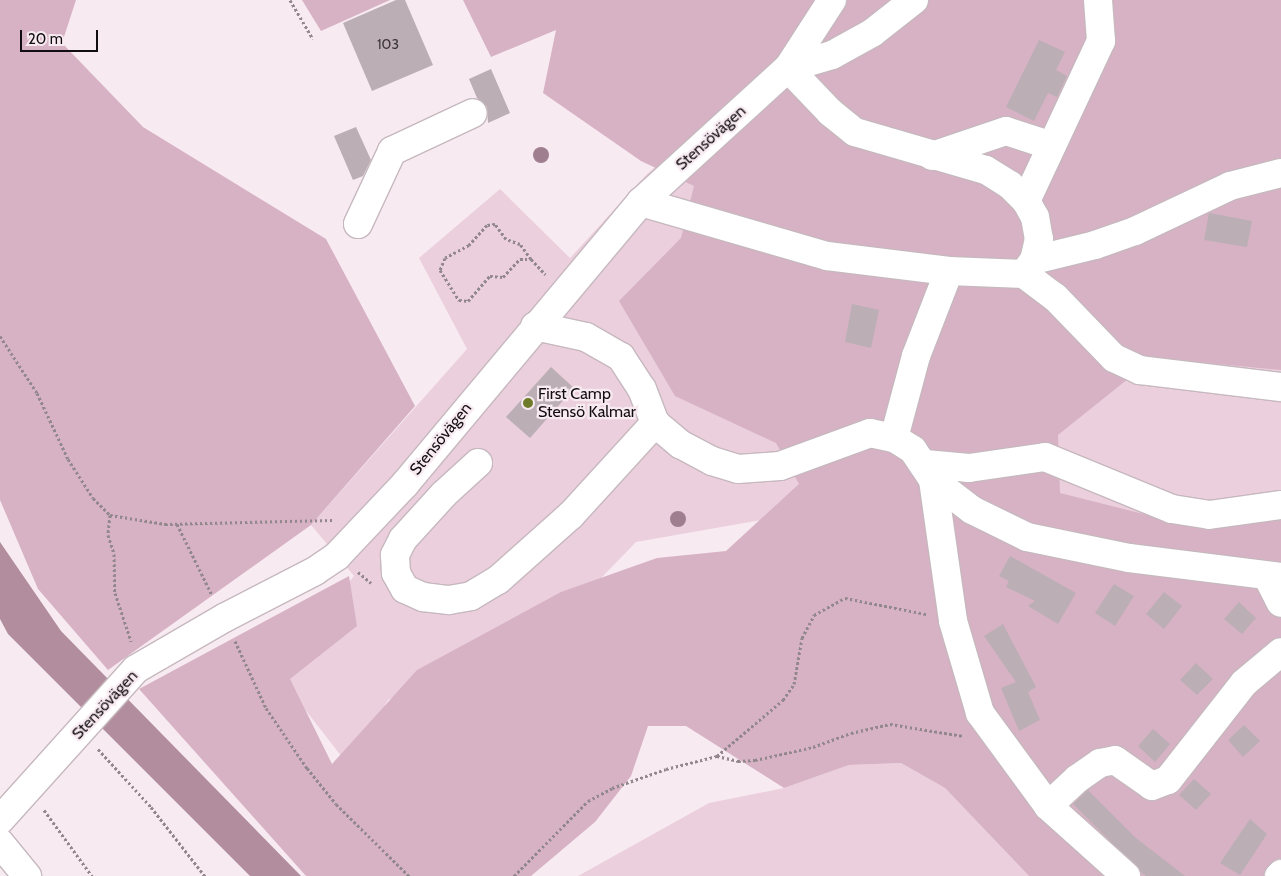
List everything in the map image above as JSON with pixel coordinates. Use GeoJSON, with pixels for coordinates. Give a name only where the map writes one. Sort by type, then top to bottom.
{"type":"FeatureCollection","features":[{"type":"Feature","properties":{"kind":"street","name":"Stensövägen"},"geometry":{"type":"LineString","coordinates":[[0,820],[136,669],[224,618],[315,571],[337,556],[372,520],[534,326],[641,202],[788,68],[832,0]]}},
{"type":"Feature","properties":{"kind":"street"},"geometry":{"type":"LineString","coordinates":[[914,0],[872,33],[832,55],[788,68],[830,112],[856,132],[932,156],[986,170],[1010,185],[1026,201],[1035,217],[1039,240],[1029,267]]}},
{"type":"Feature","properties":{"kind":"street"},"geometry":{"type":"LineString","coordinates":[[1026,201],[1101,41],[1098,0]]}},
{"type":"Feature","properties":{"kind":"street"},"geometry":{"type":"LineString","coordinates":[[358,224],[392,151],[473,113]]}},
{"type":"Feature","properties":{"kind":"street"},"geometry":{"type":"LineString","coordinates":[[932,156],[1006,131],[1052,146]]}},
{"type":"Feature","properties":{"kind":"street"},"geometry":{"type":"LineString","coordinates":[[641,202],[826,256],[949,271],[1029,267],[1135,231],[1230,186],[1281,174]]}},
{"type":"Feature","properties":{"kind":"street"},"geometry":{"type":"LineString","coordinates":[[1029,267],[1055,298],[1114,358],[1140,370],[1281,387]]}},
{"type":"Feature","properties":{"kind":"street"},"geometry":{"type":"LineString","coordinates":[[894,438],[916,356],[949,271]]}},
{"type":"Feature","properties":{"kind":"street"},"geometry":{"type":"LineString","coordinates":[[534,326],[586,336],[620,357],[642,389],[655,424],[680,444],[712,461],[738,469],[780,466],[870,433],[894,438],[913,450],[929,472],[972,510],[1028,537],[1130,558],[1274,576],[1281,603]]}},
{"type":"Feature","properties":{"kind":"street"},"geometry":{"type":"LineString","coordinates":[[478,463],[444,494],[403,539],[395,554],[398,596],[450,600],[471,596],[498,580],[551,534],[655,424]]}},
{"type":"Feature","properties":{"kind":"street"},"geometry":{"type":"LineString","coordinates":[[929,472],[1045,457],[1172,509],[1209,515],[1281,506]]}},
{"type":"Feature","properties":{"kind":"street"},"geometry":{"type":"LineString","coordinates":[[929,472],[954,621],[980,713],[1048,806],[1126,876]]}},
{"type":"Feature","properties":{"kind":"street"},"geometry":{"type":"LineString","coordinates":[[1048,806],[1076,779],[1100,763],[1115,760],[1152,786],[1168,780],[1244,682],[1281,652]]}},
{"type":"Feature","properties":{"kind":"street"},"geometry":{"type":"LineString","coordinates":[[0,843],[27,876]]}},
{"type":"Feature","properties":{"kind":"path"},"geometry":{"type":"LineString","coordinates":[[290,0],[313,39]]}},
{"type":"Feature","properties":{"kind":"path"},"geometry":{"type":"LineString","coordinates":[[531,259],[520,259],[503,277],[490,276],[468,301],[459,300],[440,270],[445,258],[469,245],[488,225],[495,224],[506,239],[520,244],[531,259],[563,293]]}},
{"type":"Feature","properties":{"kind":"path"},"geometry":{"type":"LineString","coordinates":[[0,336],[37,393],[68,459],[93,498],[110,515],[177,524],[372,520]]}},
{"type":"Feature","properties":{"kind":"path"},"geometry":{"type":"LineString","coordinates":[[110,515],[108,535],[114,554],[115,593],[129,635],[136,669]]}},
{"type":"Feature","properties":{"kind":"path"},"geometry":{"type":"LineString","coordinates":[[177,524],[266,708],[307,768],[336,804],[409,876]]}},
{"type":"Feature","properties":{"kind":"path"},"geometry":{"type":"LineString","coordinates":[[337,556],[398,596]]}},
{"type":"Feature","properties":{"kind":"path"},"geometry":{"type":"LineString","coordinates":[[514,876],[588,801],[656,772],[717,756],[783,700],[794,684],[802,638],[814,615],[845,598],[954,621]]}},
{"type":"Feature","properties":{"kind":"path"},"geometry":{"type":"LineString","coordinates":[[717,756],[738,761],[755,760],[813,747],[851,733],[890,724],[1002,745]]}},
{"type":"Feature","properties":{"kind":"path"},"geometry":{"type":"LineString","coordinates":[[81,730],[151,807],[205,876]]}},
{"type":"Feature","properties":{"kind":"path"},"geometry":{"type":"LineString","coordinates":[[29,790],[92,876]]}},
{"type":"Feature","properties":{"kind":"shaded area"},"geometry":{"type":"Polygon","coordinates":[[[0,0],[76,0],[62,43],[143,127],[326,239],[415,406],[311,525],[108,670],[38,589],[0,500],[0,0]]]}},
{"type":"Feature","properties":{"kind":"shaded area"},"geometry":{"type":"Polygon","coordinates":[[[302,0],[390,0],[321,31],[302,0]]]}},
{"type":"Feature","properties":{"kind":"shaded area"},"geometry":{"type":"Polygon","coordinates":[[[463,0],[1281,0],[1281,370],[1154,358],[1058,435],[1060,493],[1203,529],[1281,520],[1281,876],[1029,876],[945,788],[901,763],[849,765],[784,788],[686,726],[648,726],[631,776],[595,822],[531,876],[306,876],[139,689],[349,576],[357,626],[290,679],[332,764],[417,670],[561,592],[657,558],[726,551],[799,484],[776,443],[675,396],[619,301],[681,238],[694,186],[641,161],[543,93],[556,30],[491,57],[463,0]]]}},
{"type":"Feature","properties":{"kind":"shaded area"},"geometry":{"type":"Polygon","coordinates":[[[1281,0],[1281,876],[767,519],[636,542],[575,605],[469,655],[388,700],[349,766],[275,671],[354,576],[311,525],[467,349],[419,258],[500,189],[570,258],[646,175],[773,60],[1281,0]]]}},
{"type":"Feature","properties":{"kind":"shaded area"},"geometry":{"type":"Polygon","coordinates":[[[0,542],[61,631],[301,876],[250,876],[8,634],[0,619],[0,542]]]}},
{"type":"Feature","properties":{"kind":"shaded area"},"geometry":{"type":"Polygon","coordinates":[[[901,763],[945,788],[1029,876],[578,876],[709,803],[784,788],[849,765],[901,763]]]}},
{"type":"Feature","properties":{"kind":"building"},"geometry":{"type":"Polygon","coordinates":[[[396,0],[405,0],[433,65],[372,91],[343,23],[396,0]]]}},
{"type":"Feature","properties":{"kind":"building"},"geometry":{"type":"Polygon","coordinates":[[[1039,40],[1065,52],[1056,70],[1067,76],[1057,97],[1048,93],[1034,121],[1006,107],[1039,40]]]}},
{"type":"Feature","properties":{"kind":"building"},"geometry":{"type":"Polygon","coordinates":[[[491,69],[510,113],[488,123],[487,107],[477,98],[469,79],[491,69]]]}},
{"type":"Feature","properties":{"kind":"building"},"geometry":{"type":"Polygon","coordinates":[[[356,127],[371,160],[363,176],[353,180],[334,136],[356,127]]]}},
{"type":"Feature","properties":{"kind":"building"},"geometry":{"type":"Polygon","coordinates":[[[1209,213],[1252,221],[1247,247],[1204,240],[1209,213]]]}},
{"type":"Feature","properties":{"kind":"building"},"geometry":{"type":"Polygon","coordinates":[[[852,304],[879,310],[871,348],[845,342],[852,304]]]}},
{"type":"Feature","properties":{"kind":"building"},"geometry":{"type":"Polygon","coordinates":[[[551,367],[574,388],[530,438],[506,417],[551,367]]]}},
{"type":"Feature","properties":{"kind":"building"},"geometry":{"type":"Polygon","coordinates":[[[1010,556],[1076,593],[1058,624],[1028,606],[1035,601],[1006,587],[1009,581],[999,576],[1010,556]]]}},
{"type":"Feature","properties":{"kind":"building"},"geometry":{"type":"Polygon","coordinates":[[[1114,584],[1134,596],[1115,626],[1095,613],[1114,584]]]}},
{"type":"Feature","properties":{"kind":"building"},"geometry":{"type":"Polygon","coordinates":[[[1164,592],[1182,606],[1164,629],[1146,614],[1164,592]]]}},
{"type":"Feature","properties":{"kind":"building"},"geometry":{"type":"Polygon","coordinates":[[[1239,602],[1256,618],[1242,634],[1224,619],[1239,602]]]}},
{"type":"Feature","properties":{"kind":"building"},"geometry":{"type":"Polygon","coordinates":[[[1003,624],[1036,687],[1028,692],[1040,720],[1019,731],[1001,688],[1016,682],[984,636],[1003,624]]]}},
{"type":"Feature","properties":{"kind":"building"},"geometry":{"type":"Polygon","coordinates":[[[1196,663],[1213,679],[1197,695],[1180,680],[1196,663]]]}},
{"type":"Feature","properties":{"kind":"building"},"geometry":{"type":"Polygon","coordinates":[[[1244,725],[1260,741],[1243,757],[1228,740],[1244,725]]]}},
{"type":"Feature","properties":{"kind":"building"},"geometry":{"type":"Polygon","coordinates":[[[1153,729],[1170,744],[1155,762],[1138,746],[1153,729]]]}},
{"type":"Feature","properties":{"kind":"building"},"geometry":{"type":"Polygon","coordinates":[[[1194,779],[1211,794],[1196,810],[1179,795],[1194,779]]]}},
{"type":"Feature","properties":{"kind":"building"},"geometry":{"type":"Polygon","coordinates":[[[1088,790],[1136,838],[1185,876],[1146,876],[1141,872],[1073,804],[1088,790]]]}},
{"type":"Feature","properties":{"kind":"building"},"geometry":{"type":"Polygon","coordinates":[[[1250,819],[1267,834],[1240,875],[1220,863],[1250,819]]]}},
{"type":"Feature","properties":{"kind":"place","name":"First Camp Stensö Kalmar"},"geometry":{"type":"Point","coordinates":[528,403]}}]}
